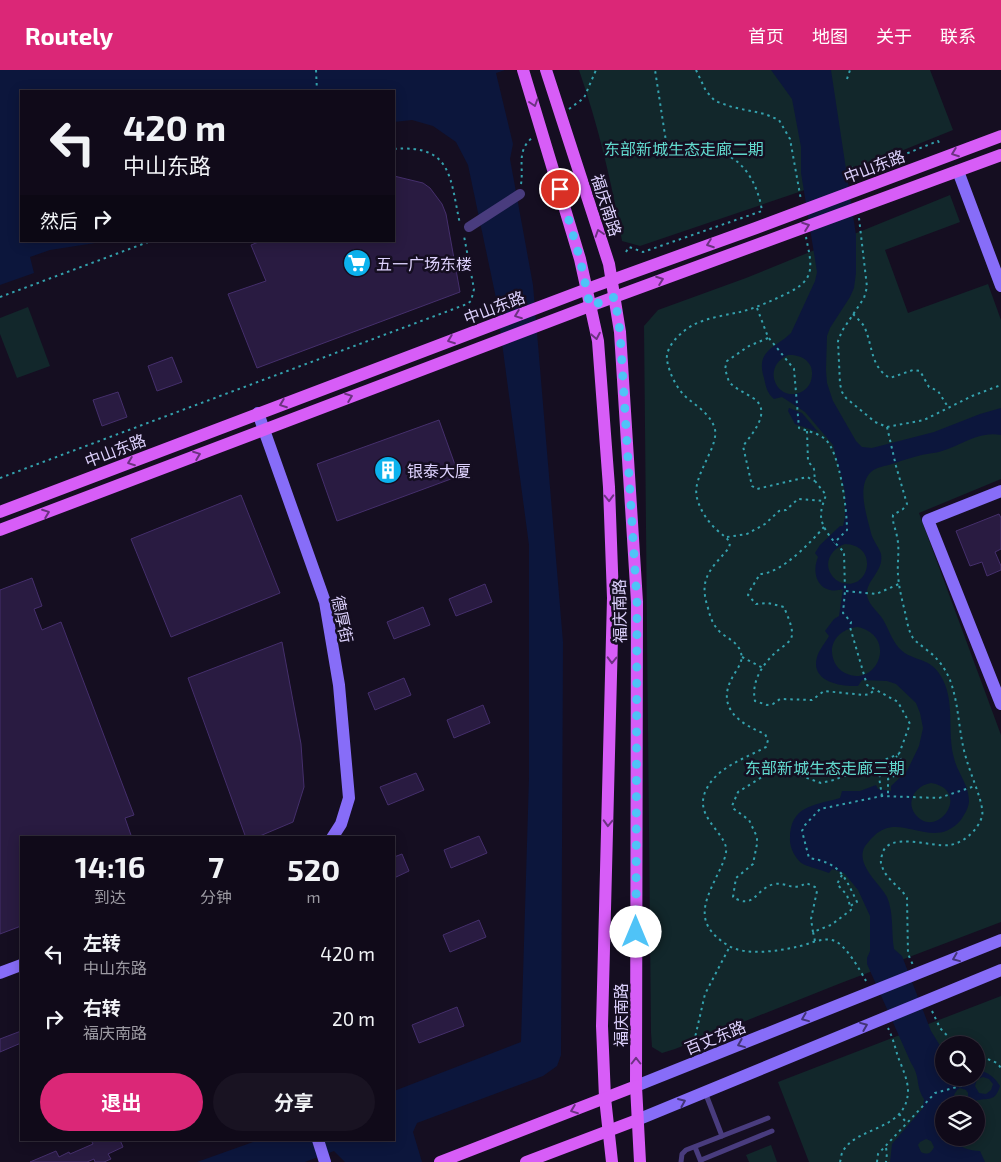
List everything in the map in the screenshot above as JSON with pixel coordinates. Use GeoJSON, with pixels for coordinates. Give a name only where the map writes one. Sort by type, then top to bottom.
{"type":"FeatureCollection","features":[{"type":"Feature","properties":{"kind":"main road","name":"福庆南路"},"geometry":{"type":"LineString","coordinates":[[523,70],[580,259],[598,341],[609,487],[613,598],[613,662],[602,1026],[605,1098],[612,1162]]}},
{"type":"Feature","properties":{"kind":"main road","name":"福庆南路"},"geometry":{"type":"LineString","coordinates":[[546,70],[609,264],[620,332],[637,602],[636,1086],[640,1162]]}},
{"type":"Feature","properties":{"kind":"main road","name":"中山东路"},"geometry":{"type":"LineString","coordinates":[[0,512],[496,323],[1001,136]]}},
{"type":"Feature","properties":{"kind":"main road","name":"中山东路"},"geometry":{"type":"LineString","coordinates":[[0,530],[590,306],[1001,155]]}},
{"type":"Feature","properties":{"kind":"main road","name":"百丈东路"},"geometry":{"type":"LineString","coordinates":[[441,1162],[636,1086]]}},
{"type":"Feature","properties":{"kind":"main road"},"geometry":{"type":"LineString","coordinates":[[526,1162],[637,1120]]}},
{"type":"Feature","properties":{"kind":"street"},"geometry":{"type":"LineString","coordinates":[[958,171],[1001,286]]}},
{"type":"Feature","properties":{"kind":"street"},"geometry":{"type":"LineString","coordinates":[[468,227],[520,194]]}},
{"type":"Feature","properties":{"kind":"street","name":"德厚街"},"geometry":{"type":"LineString","coordinates":[[258,414],[325,602],[339,685],[348,798],[341,824],[333,836]]}},
{"type":"Feature","properties":{"kind":"street"},"geometry":{"type":"LineString","coordinates":[[1001,491],[928,520],[1001,704]]}},
{"type":"Feature","properties":{"kind":"street","name":"百丈东路"},"geometry":{"type":"LineString","coordinates":[[636,1086],[1001,940]]}},
{"type":"Feature","properties":{"kind":"street"},"geometry":{"type":"LineString","coordinates":[[0,973],[20,965]]}},
{"type":"Feature","properties":{"kind":"street"},"geometry":{"type":"LineString","coordinates":[[637,1120],[1001,970]]}},
{"type":"Feature","properties":{"kind":"street"},"geometry":{"type":"LineString","coordinates":[[318,1141],[326,1162]]}},
{"type":"Feature","properties":{"kind":"lane"},"geometry":{"type":"LineString","coordinates":[[706,1092],[722,1136]]}},
{"type":"Feature","properties":{"kind":"lane"},"geometry":{"type":"LineString","coordinates":[[680,1162],[682,1154],[686,1150],[768,1118]]}},
{"type":"Feature","properties":{"kind":"lane"},"geometry":{"type":"LineString","coordinates":[[696,1147],[701,1161],[772,1131]]}},
{"type":"Feature","properties":{"kind":"path"},"geometry":{"type":"LineString","coordinates":[[316,70],[318,90]]}},
{"type":"Feature","properties":{"kind":"path"},"geometry":{"type":"LineString","coordinates":[[626,252],[629,247],[643,252],[762,211],[757,188],[747,171],[734,158],[715,151],[667,148],[655,70]]}},
{"type":"Feature","properties":{"kind":"path"},"geometry":{"type":"LineString","coordinates":[[696,70],[706,91],[715,101],[732,107],[765,114],[779,120],[790,139],[801,201]]}},
{"type":"Feature","properties":{"kind":"path"},"geometry":{"type":"LineString","coordinates":[[847,79],[850,70]]}},
{"type":"Feature","properties":{"kind":"path"},"geometry":{"type":"LineString","coordinates":[[853,175],[938,141],[945,157]]}},
{"type":"Feature","properties":{"kind":"path"},"geometry":{"type":"LineString","coordinates":[[0,478],[471,301],[474,289],[452,180],[438,157],[429,152],[410,148],[395,149]]}},
{"type":"Feature","properties":{"kind":"path"},"geometry":{"type":"LineString","coordinates":[[852,167],[854,185]]}},
{"type":"Feature","properties":{"kind":"path"},"geometry":{"type":"LineString","coordinates":[[858,212],[867,287],[864,298],[842,331],[838,341],[842,392],[874,422],[887,427],[924,420],[972,396],[1001,385]]}},
{"type":"Feature","properties":{"kind":"path"},"geometry":{"type":"LineString","coordinates":[[805,228],[810,265],[807,279],[797,288],[757,307],[723,315],[693,325],[671,344],[667,357],[670,372],[680,390],[703,411],[715,428],[711,449],[696,483],[696,496],[707,520],[727,537],[730,543],[729,548],[707,576],[703,588],[711,619],[716,627],[735,642],[741,651],[742,657],[727,690],[727,701],[733,714],[740,722],[765,734],[768,740],[766,747],[722,770],[713,778],[702,799],[705,813],[713,828],[723,840],[727,850],[707,895],[704,908],[709,930],[730,946],[752,952],[795,947],[829,940],[836,941],[861,971],[869,988]]}},
{"type":"Feature","properties":{"kind":"path"},"geometry":{"type":"LineString","coordinates":[[0,297],[148,242]]}},
{"type":"Feature","properties":{"kind":"path"},"geometry":{"type":"LineString","coordinates":[[757,307],[768,338],[794,370],[799,428],[825,439],[834,454],[846,502],[847,516],[847,530],[834,543]]}},
{"type":"Feature","properties":{"kind":"path"},"geometry":{"type":"LineString","coordinates":[[853,314],[863,325],[876,364],[881,373],[890,378],[912,370],[920,371],[929,387],[938,391],[949,408]]}},
{"type":"Feature","properties":{"kind":"path"},"geometry":{"type":"LineString","coordinates":[[768,338],[748,346],[727,361],[725,368],[729,382],[756,400],[761,412],[759,426],[743,446],[752,486],[757,489],[807,477],[815,481],[826,495],[821,515],[834,543],[844,552],[845,591],[843,613],[852,622],[850,627],[868,685],[898,702],[910,724],[899,754],[879,777],[882,796]]}},
{"type":"Feature","properties":{"kind":"path"},"geometry":{"type":"LineString","coordinates":[[887,427],[907,504],[893,515],[892,521],[897,536],[900,584],[908,627],[917,643],[936,657],[950,679],[958,709],[963,749],[982,804],[983,814],[979,824],[959,843],[941,846],[894,842],[887,845],[882,851],[880,860],[885,873],[904,892],[907,898],[908,954],[915,971]]}},
{"type":"Feature","properties":{"kind":"path"},"geometry":{"type":"LineString","coordinates":[[807,431],[808,461],[814,469],[815,481]]}},
{"type":"Feature","properties":{"kind":"path"},"geometry":{"type":"LineString","coordinates":[[727,537],[747,534],[765,524],[779,511],[786,510],[798,499],[824,501]]}},
{"type":"Feature","properties":{"kind":"path"},"geometry":{"type":"LineString","coordinates":[[825,526],[806,546],[779,569],[767,574],[760,574],[749,592],[748,595],[756,604],[768,603],[784,607],[792,632],[790,640],[775,652],[756,680],[755,701],[767,705],[773,704],[780,699],[812,700],[824,690],[864,695],[870,694],[874,690]]}},
{"type":"Feature","properties":{"kind":"path"},"geometry":{"type":"LineString","coordinates":[[845,591],[876,594],[900,584]]}},
{"type":"Feature","properties":{"kind":"path"},"geometry":{"type":"LineString","coordinates":[[742,657],[763,668]]}},
{"type":"Feature","properties":{"kind":"path"},"geometry":{"type":"LineString","coordinates":[[888,796],[888,779],[894,776],[902,763],[899,754]]}},
{"type":"Feature","properties":{"kind":"path"},"geometry":{"type":"LineString","coordinates":[[815,942],[811,919],[815,887],[806,883],[795,888],[776,884],[767,888],[752,900],[741,902],[733,897],[736,878],[753,864],[757,844],[757,837],[749,820],[732,806],[738,792],[774,769],[782,769],[821,784],[899,754]]}},
{"type":"Feature","properties":{"kind":"path"},"geometry":{"type":"LineString","coordinates":[[850,906],[857,902],[848,883],[834,865],[824,860],[809,858],[802,836],[804,825],[820,808],[882,796],[939,798],[975,786]]}},
{"type":"Feature","properties":{"kind":"path"},"geometry":{"type":"LineString","coordinates":[[812,932],[831,925],[851,910],[848,894],[837,884],[841,874]]}},
{"type":"Feature","properties":{"kind":"path"},"geometry":{"type":"LineString","coordinates":[[694,1042],[705,994],[730,946]]}},
{"type":"Feature","properties":{"kind":"path"},"geometry":{"type":"LineString","coordinates":[[932,1011],[940,1028],[948,1036]]}},
{"type":"Feature","properties":{"kind":"path"},"geometry":{"type":"LineString","coordinates":[[840,1162],[842,1151],[848,1144],[886,1124],[899,1114],[904,1105],[908,1091],[894,1040],[886,1023]]}},
{"type":"Feature","properties":{"kind":"path"},"geometry":{"type":"LineString","coordinates":[[985,1057],[997,1063],[1001,1068]]}},
{"type":"Feature","properties":{"kind":"path"},"geometry":{"type":"LineString","coordinates":[[877,1162],[878,1154],[886,1148],[935,1093],[961,1086]]}},
{"type":"Feature","properties":{"kind":"path"},"geometry":{"type":"LineString","coordinates":[[899,1114],[908,1123]]}},
{"type":"Feature","properties":{"kind":"path"},"geometry":{"type":"LineString","coordinates":[[886,1148],[886,1162]]}},
{"type":"Feature","properties":{"kind":"green space","name":"东部新城生态走廊二期"},"geometry":{"type":"Polygon","coordinates":[[[579,70],[930,70],[953,130],[802,191],[640,246],[622,241],[604,154],[579,70]]]}},
{"type":"Feature","properties":{"kind":"green space","name":"东部新城生态走廊三期"},"geometry":{"type":"Polygon","coordinates":[[[950,195],[960,222],[885,250],[908,313],[988,284],[1001,320],[1001,479],[919,513],[1001,735],[1001,922],[662,1053],[652,1047],[651,1033],[644,326],[658,310],[746,278],[950,195]]]}},
{"type":"Feature","properties":{"kind":"green space"},"geometry":{"type":"Polygon","coordinates":[[[28,307],[50,366],[17,378],[0,334],[0,318],[28,307]]]}},
{"type":"Feature","properties":{"kind":"green space"},"geometry":{"type":"Polygon","coordinates":[[[1001,996],[1001,1162],[809,1162],[778,1082],[1001,996]]]}},
{"type":"Feature","properties":{"kind":"green space"},"geometry":{"type":"Polygon","coordinates":[[[771,1145],[777,1162],[749,1162],[746,1155],[771,1145]]]}},
{"type":"Feature","properties":{"kind":"water"},"geometry":{"type":"Polygon","coordinates":[[[0,70],[505,70],[496,73],[513,144],[510,159],[533,285],[563,642],[561,1055],[557,1066],[543,1076],[417,1123],[413,1132],[422,1162],[345,1162],[334,1151],[305,1162],[197,1162],[256,1141],[395,1141],[395,1091],[521,1042],[529,778],[529,545],[496,298],[468,165],[456,142],[433,126],[412,120],[395,122],[395,90],[20,90],[20,242],[102,242],[50,250],[30,257],[34,273],[0,285],[0,70]]]}},
{"type":"Feature","properties":{"kind":"water"},"geometry":{"type":"Polygon","coordinates":[[[771,70],[831,70],[856,235],[856,273],[854,288],[850,297],[827,336],[826,370],[827,383],[833,401],[856,441],[862,447],[872,448],[934,432],[1001,408],[1001,435],[983,435],[941,451],[912,457],[876,469],[867,478],[863,493],[871,533],[881,554],[880,565],[868,587],[868,600],[882,618],[899,648],[904,653],[933,667],[943,680],[949,699],[954,758],[967,789],[969,801],[962,819],[949,829],[938,833],[894,827],[884,829],[867,843],[864,849],[864,864],[887,897],[891,910],[894,949],[902,956],[935,1037],[935,1086],[975,1086],[979,1093],[986,1094],[991,1090],[993,1084],[985,1078],[985,1072],[992,1076],[1000,1086],[996,1095],[985,1099],[985,1096],[968,1096],[966,1090],[960,1088],[954,1096],[935,1096],[935,1146],[961,1146],[980,1151],[985,1162],[890,1162],[892,1144],[923,1108],[924,1099],[914,1068],[867,964],[870,951],[870,916],[858,890],[844,873],[832,869],[829,873],[803,864],[796,857],[790,844],[793,821],[804,809],[840,798],[842,791],[860,791],[876,785],[878,789],[891,791],[891,786],[907,771],[919,746],[923,728],[916,703],[896,684],[887,681],[862,680],[858,686],[836,684],[822,677],[816,665],[818,654],[829,636],[825,631],[834,619],[839,616],[843,589],[829,590],[819,583],[815,571],[818,557],[815,553],[820,545],[840,526],[843,526],[845,492],[833,445],[805,412],[782,397],[774,399],[772,397],[766,387],[762,369],[762,361],[768,351],[791,333],[815,281],[817,272],[801,173],[801,147],[792,99],[771,70]],[[788,355],[779,361],[775,368],[774,376],[780,389],[786,393],[794,394],[803,391],[810,384],[812,369],[805,359],[788,355]],[[845,544],[830,556],[829,569],[838,581],[852,583],[859,580],[864,574],[867,566],[866,559],[863,552],[856,546],[845,544]],[[858,627],[852,628],[838,636],[834,641],[832,652],[834,661],[841,670],[856,676],[866,674],[874,668],[880,650],[878,641],[870,633],[858,627]],[[931,783],[926,784],[914,794],[911,804],[915,814],[924,821],[933,822],[947,812],[950,803],[949,795],[943,787],[931,783]],[[926,1139],[918,1145],[921,1152],[929,1153],[934,1147],[931,1141],[926,1139]]]}},
{"type":"Feature","properties":{"kind":"water"},"geometry":{"type":"Polygon","coordinates":[[[789,408],[802,413],[818,432],[795,424],[788,411],[789,408]]]}},
{"type":"Feature","properties":{"kind":"building","name":"五一广场东楼"},"geometry":{"type":"Polygon","coordinates":[[[395,176],[423,183],[430,188],[442,204],[446,214],[460,292],[257,368],[228,294],[266,281],[251,245],[258,242],[395,242],[395,176]]]}},
{"type":"Feature","properties":{"kind":"building"},"geometry":{"type":"Polygon","coordinates":[[[172,357],[182,382],[157,391],[148,366],[172,357]]]}},
{"type":"Feature","properties":{"kind":"building"},"geometry":{"type":"Polygon","coordinates":[[[118,392],[127,417],[102,426],[93,400],[118,392]]]}},
{"type":"Feature","properties":{"kind":"building","name":"银泰大厦"},"geometry":{"type":"Polygon","coordinates":[[[439,420],[459,476],[337,521],[317,464],[439,420]]]}},
{"type":"Feature","properties":{"kind":"building"},"geometry":{"type":"Polygon","coordinates":[[[241,495],[280,593],[171,637],[131,539],[241,495]]]}},
{"type":"Feature","properties":{"kind":"building"},"geometry":{"type":"Polygon","coordinates":[[[999,514],[1001,518],[1001,549],[995,552],[1001,570],[987,576],[982,562],[970,566],[956,531],[999,514]]]}},
{"type":"Feature","properties":{"kind":"building"},"geometry":{"type":"Polygon","coordinates":[[[32,578],[42,606],[34,609],[42,630],[61,622],[134,815],[125,818],[131,836],[20,836],[20,926],[0,934],[0,590],[32,578]]]}},
{"type":"Feature","properties":{"kind":"building"},"geometry":{"type":"Polygon","coordinates":[[[485,584],[492,602],[456,616],[449,599],[485,584]]]}},
{"type":"Feature","properties":{"kind":"building"},"geometry":{"type":"Polygon","coordinates":[[[423,607],[430,625],[394,639],[387,622],[423,607]]]}},
{"type":"Feature","properties":{"kind":"building"},"geometry":{"type":"Polygon","coordinates":[[[282,642],[301,744],[304,787],[293,822],[260,836],[245,836],[188,678],[282,642]]]}},
{"type":"Feature","properties":{"kind":"building"},"geometry":{"type":"Polygon","coordinates":[[[404,678],[411,695],[375,710],[368,693],[404,678]]]}},
{"type":"Feature","properties":{"kind":"building"},"geometry":{"type":"Polygon","coordinates":[[[483,705],[490,723],[454,738],[447,720],[483,705]]]}},
{"type":"Feature","properties":{"kind":"building"},"geometry":{"type":"Polygon","coordinates":[[[416,773],[424,790],[388,805],[380,787],[416,773]]]}},
{"type":"Feature","properties":{"kind":"building"},"geometry":{"type":"Polygon","coordinates":[[[479,836],[487,853],[451,868],[444,850],[479,836]]]}},
{"type":"Feature","properties":{"kind":"building"},"geometry":{"type":"Polygon","coordinates":[[[402,854],[409,871],[395,878],[395,857],[402,854]]]}},
{"type":"Feature","properties":{"kind":"building"},"geometry":{"type":"Polygon","coordinates":[[[479,920],[486,937],[450,952],[443,935],[479,920]]]}},
{"type":"Feature","properties":{"kind":"building"},"geometry":{"type":"Polygon","coordinates":[[[457,1007],[464,1026],[419,1043],[412,1025],[457,1007]]]}},
{"type":"Feature","properties":{"kind":"building"},"geometry":{"type":"Polygon","coordinates":[[[20,1031],[20,1043],[0,1052],[0,1039],[20,1031]]]}},
{"type":"Feature","properties":{"kind":"building"},"geometry":{"type":"Polygon","coordinates":[[[92,1141],[120,1141],[123,1147],[108,1154],[111,1159],[104,1162],[95,1162],[94,1159],[87,1162],[30,1162],[56,1151],[59,1157],[93,1144],[92,1141]]]}},
{"type":"Feature","properties":{"kind":"place","name":"五一广场东楼"},"geometry":{"type":"Point","coordinates":[357,263]}},
{"type":"Feature","properties":{"kind":"place","name":"银泰大厦"},"geometry":{"type":"Point","coordinates":[388,470]}},
{"type":"Feature","properties":{"kind":"route"},"geometry":{"type":"LineString","coordinates":[[560,189],[580,259],[590,306],[615,297],[620,332],[637,602],[636,932]]}}]}
